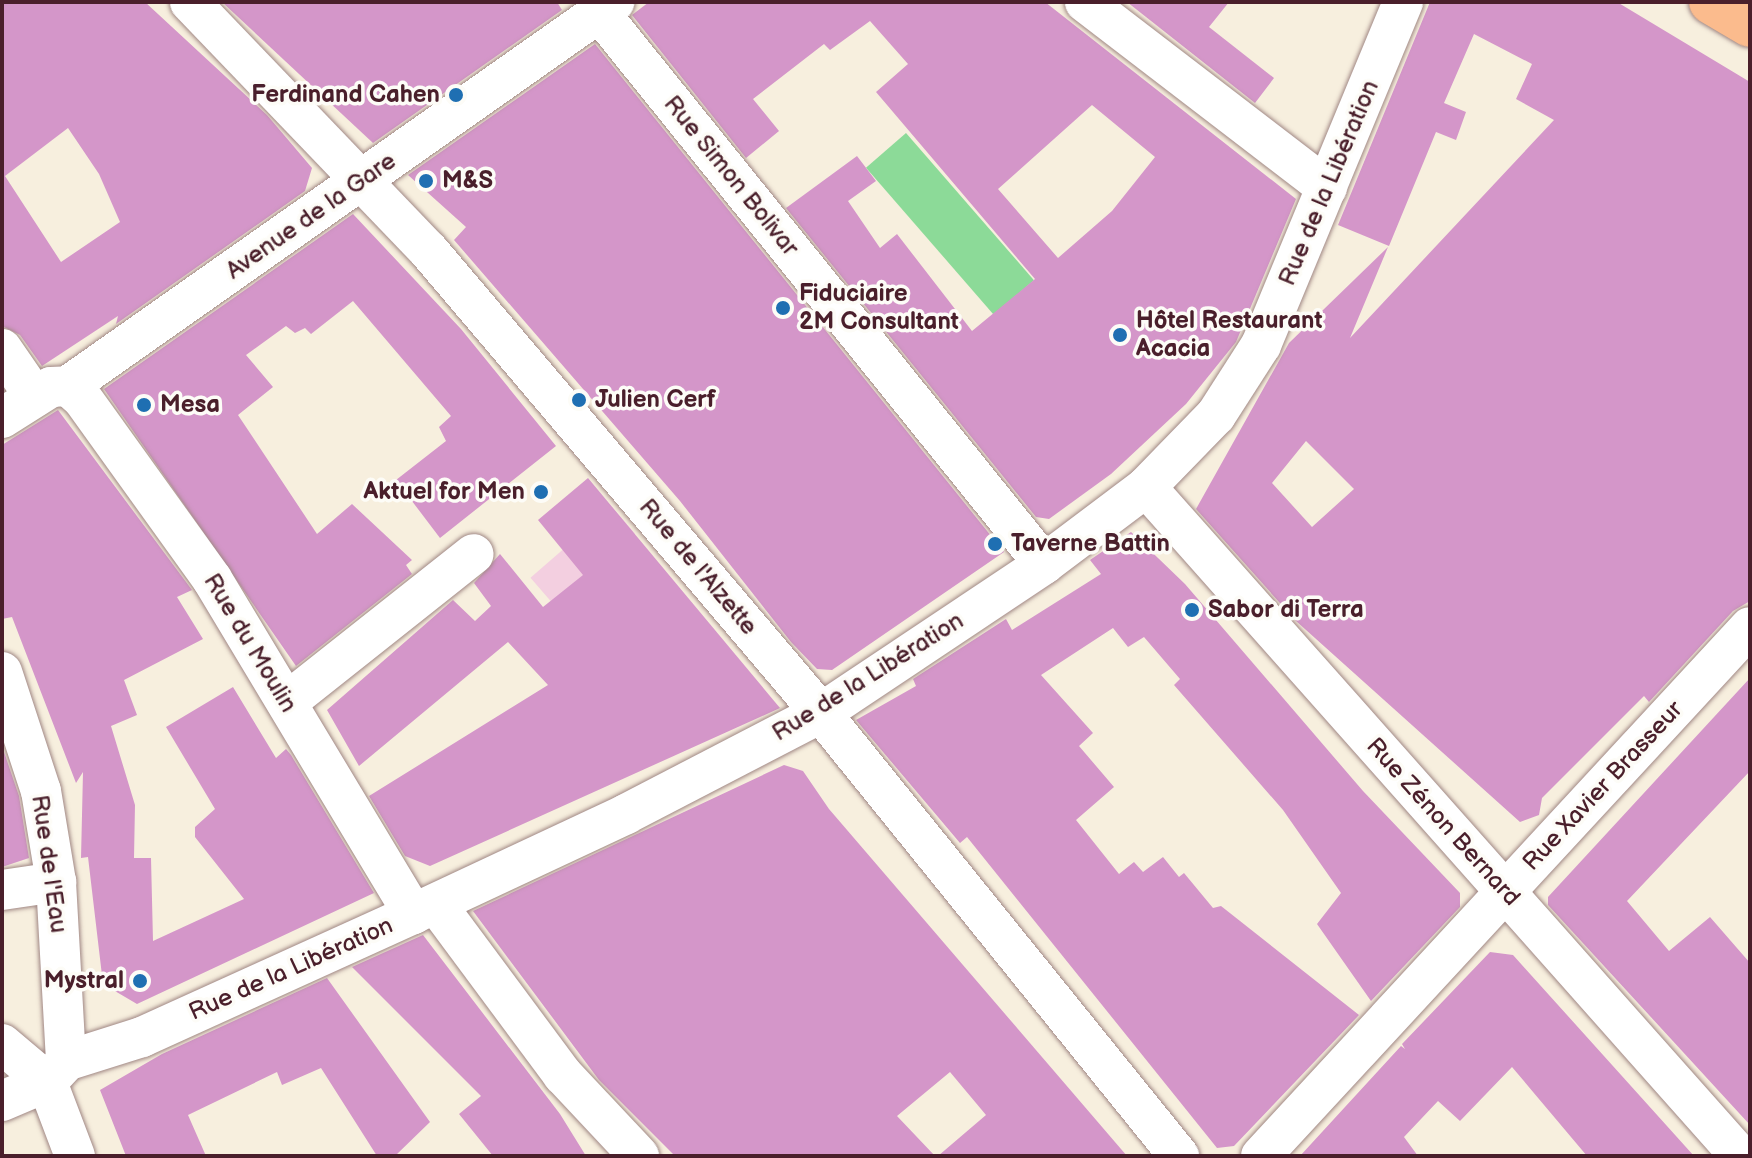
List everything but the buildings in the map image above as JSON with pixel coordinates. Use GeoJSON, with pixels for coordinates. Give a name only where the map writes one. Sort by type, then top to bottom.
{"type":"FeatureCollection","features":[{"type":"Feature","properties":{"kind":"main road"},"geometry":{"type":"LineString","coordinates":[[1711,2],[1750,25]]}},
{"type":"Feature","properties":{"kind":"street","name":"Rue de l'Alzette"},"geometry":{"type":"LineString","coordinates":[[190,2],[428,250],[821,713],[1179,1156]]}},
{"type":"Feature","properties":{"kind":"street"},"geometry":{"type":"LineString","coordinates":[[1085,2],[1327,188]]}},
{"type":"Feature","properties":{"kind":"street","name":"Rue de la Libération"},"geometry":{"type":"LineString","coordinates":[[2,1101],[56,1072],[142,1037],[626,814],[821,713],[1044,564],[1146,487],[1216,415],[1261,345],[1403,2]]}},
{"type":"Feature","properties":{"kind":"street","name":"Avenue de la Gare"},"geometry":{"type":"LineString","coordinates":[[2,418],[52,391],[361,181],[597,8]]}},
{"type":"Feature","properties":{"kind":"street","name":"Rue Simon Bolivar"},"geometry":{"type":"LineString","coordinates":[[597,8],[1044,564]]}},
{"type":"Feature","properties":{"kind":"street","name":"Rue du Moulin"},"geometry":{"type":"LineString","coordinates":[[2,349],[52,391],[82,398],[212,579],[287,702],[424,909],[563,1075],[639,1156]]}},
{"type":"Feature","properties":{"kind":"street","name":"Rue Zénon Bernard"},"geometry":{"type":"LineString","coordinates":[[1146,487],[1740,1156]]}},
{"type":"Feature","properties":{"kind":"street"},"geometry":{"type":"LineString","coordinates":[[287,702],[474,554]]}},
{"type":"Feature","properties":{"kind":"street","name":"Rue Xavier Brasseur"},"geometry":{"type":"LineString","coordinates":[[1261,1156],[1750,627]]}},
{"type":"Feature","properties":{"kind":"street","name":"Rue de l'Eau"},"geometry":{"type":"LineString","coordinates":[[2,672],[41,791],[56,882],[56,1072]]}},
{"type":"Feature","properties":{"kind":"street"},"geometry":{"type":"LineString","coordinates":[[2,890],[56,882]]}},
{"type":"Feature","properties":{"kind":"street"},"geometry":{"type":"LineString","coordinates":[[2,1044],[56,1072],[75,1156]]}},
{"type":"Feature","properties":{"kind":"shaded area"},"geometry":{"type":"Polygon","coordinates":[[[612,507],[635,533],[553,604],[530,578],[612,507]]]}},
{"type":"Feature","properties":{"kind":"green space"},"geometry":{"type":"Polygon","coordinates":[[[906,133],[1034,280],[994,315],[866,168],[906,133]]]}},
{"type":"Feature","properties":{"kind":"place","name":"Ferdinand Cahen"},"geometry":{"type":"Point","coordinates":[456,95]}},
{"type":"Feature","properties":{"kind":"place","name":"M&S"},"geometry":{"type":"Point","coordinates":[426,181]}},
{"type":"Feature","properties":{"kind":"place","name":"Fiduciaire 2M Consultant"},"geometry":{"type":"Point","coordinates":[783,308]}},
{"type":"Feature","properties":{"kind":"place","name":"Hôtel Restaurant Acacia"},"geometry":{"type":"Point","coordinates":[1120,335]}},
{"type":"Feature","properties":{"kind":"place","name":"Julien Cerf"},"geometry":{"type":"Point","coordinates":[579,400]}},
{"type":"Feature","properties":{"kind":"place","name":"Mesa"},"geometry":{"type":"Point","coordinates":[144,405]}},
{"type":"Feature","properties":{"kind":"place","name":"Aktuel for Men"},"geometry":{"type":"Point","coordinates":[541,492]}},
{"type":"Feature","properties":{"kind":"place","name":"Taverne Battin"},"geometry":{"type":"Point","coordinates":[995,544]}},
{"type":"Feature","properties":{"kind":"place","name":"Sabor di Terra"},"geometry":{"type":"Point","coordinates":[1192,610]}},
{"type":"Feature","properties":{"kind":"place","name":"Mystral"},"geometry":{"type":"Point","coordinates":[140,981]}}]}
